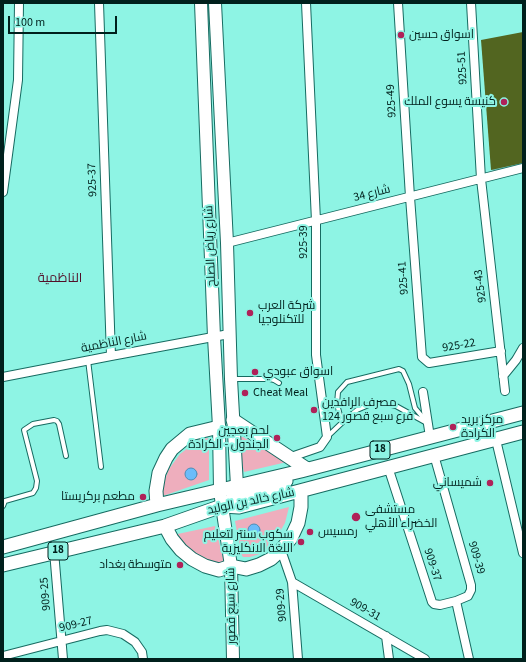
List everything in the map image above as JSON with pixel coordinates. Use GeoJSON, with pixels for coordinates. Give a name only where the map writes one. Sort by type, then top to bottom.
{"type":"FeatureCollection","features":[{"type":"Feature","properties":{"kind":"main road","name":"شارع خالد بن الوليد"},"geometry":{"type":"LineString","coordinates":[[3,546],[157,505],[221,498],[237,486],[523,413]]}},
{"type":"Feature","properties":{"kind":"main road"},"geometry":{"type":"LineString","coordinates":[[232,420],[290,457],[304,470],[288,480],[252,498],[233,498],[228,503],[221,498],[204,508],[175,518],[165,526],[172,539],[181,550],[192,559],[205,566],[219,570],[231,566],[246,569],[259,565],[271,559],[291,538],[298,523],[301,507],[301,491]]}},
{"type":"Feature","properties":{"kind":"main road"},"geometry":{"type":"LineString","coordinates":[[157,505],[156,491],[159,473],[172,449],[190,434],[219,427]]}},
{"type":"Feature","properties":{"kind":"main road","name":"شارع خالد بن الوليد"},"geometry":{"type":"LineString","coordinates":[[252,498],[301,491],[523,432]]}},
{"type":"Feature","properties":{"kind":"main road","name":"18"},"geometry":{"type":"LineString","coordinates":[[3,565],[54,551],[165,526]]}},
{"type":"Feature","properties":{"kind":"street"},"geometry":{"type":"LineString","coordinates":[[3,192],[18,80],[19,3]]}},
{"type":"Feature","properties":{"kind":"street","name":"925-37"},"geometry":{"type":"LineString","coordinates":[[98,3],[111,356]]}},
{"type":"Feature","properties":{"kind":"street","name":"شارع رياض الصلح"},"geometry":{"type":"LineString","coordinates":[[201,3],[221,498]]}},
{"type":"Feature","properties":{"kind":"street","name":"شارع رياض الصلح"},"geometry":{"type":"LineString","coordinates":[[215,3],[227,244],[232,420],[237,486]]}},
{"type":"Feature","properties":{"kind":"street","name":"925-39"},"geometry":{"type":"LineString","coordinates":[[306,3],[316,221],[316,355],[327,437]]}},
{"type":"Feature","properties":{"kind":"street","name":"925-49"},"geometry":{"type":"LineString","coordinates":[[398,3],[410,197]]}},
{"type":"Feature","properties":{"kind":"street","name":"925-51"},"geometry":{"type":"LineString","coordinates":[[471,3],[481,179]]}},
{"type":"Feature","properties":{"kind":"street"},"geometry":{"type":"LineString","coordinates":[[203,44],[210,40],[217,42]]}},
{"type":"Feature","properties":{"kind":"street","name":"شارع 34"},"geometry":{"type":"LineString","coordinates":[[227,244],[523,168]]}},
{"type":"Feature","properties":{"kind":"street","name":"925-43"},"geometry":{"type":"LineString","coordinates":[[481,179],[505,391]]}},
{"type":"Feature","properties":{"kind":"street","name":"925-41"},"geometry":{"type":"LineString","coordinates":[[410,197],[422,357]]}},
{"type":"Feature","properties":{"kind":"street","name":"شارع الناظمية"},"geometry":{"type":"LineString","coordinates":[[3,377],[230,334]]}},
{"type":"Feature","properties":{"kind":"street"},"geometry":{"type":"LineString","coordinates":[[503,376],[516,360],[523,348]]}},
{"type":"Feature","properties":{"kind":"street","name":"925-22"},"geometry":{"type":"LineString","coordinates":[[422,357],[429,363],[501,351]]}},
{"type":"Feature","properties":{"kind":"street"},"geometry":{"type":"LineString","coordinates":[[423,392],[430,437]]}},
{"type":"Feature","properties":{"kind":"street"},"geometry":{"type":"LineString","coordinates":[[290,457],[320,448],[327,437]]}},
{"type":"Feature","properties":{"kind":"street"},"geometry":{"type":"LineString","coordinates":[[496,440],[523,553]]}},
{"type":"Feature","properties":{"kind":"street","name":"909-39"},"geometry":{"type":"LineString","coordinates":[[434,455],[471,585],[471,590],[468,596],[456,601]]}},
{"type":"Feature","properties":{"kind":"street","name":"909-37"},"geometry":{"type":"LineString","coordinates":[[388,467],[432,602],[440,605],[456,601]]}},
{"type":"Feature","properties":{"kind":"street","name":"شارع سبع قصور"},"geometry":{"type":"LineString","coordinates":[[221,498],[231,566],[233,659]]}},
{"type":"Feature","properties":{"kind":"street","name":"909-29"},"geometry":{"type":"LineString","coordinates":[[281,550],[292,582],[298,659]]}},
{"type":"Feature","properties":{"kind":"street","name":"909-25"},"geometry":{"type":"LineString","coordinates":[[54,551],[63,659]]}},
{"type":"Feature","properties":{"kind":"street","name":"909-31"},"geometry":{"type":"LineString","coordinates":[[292,582],[425,659]]}},
{"type":"Feature","properties":{"kind":"street"},"geometry":{"type":"LineString","coordinates":[[456,601],[469,659]]}},
{"type":"Feature","properties":{"kind":"street","name":"909-27"},"geometry":{"type":"LineString","coordinates":[[3,656],[108,630],[123,634],[135,642],[142,652],[143,659]]}},
{"type":"Feature","properties":{"kind":"street"},"geometry":{"type":"LineString","coordinates":[[386,636],[389,659]]}},
{"type":"Feature","properties":{"kind":"lane"},"geometry":{"type":"LineString","coordinates":[[88,360],[101,467]]}},
{"type":"Feature","properties":{"kind":"lane"},"geometry":{"type":"LineString","coordinates":[[342,423],[337,404],[338,392],[347,382],[399,369],[402,371],[409,384],[415,408],[428,423]]}},
{"type":"Feature","properties":{"kind":"lane"},"geometry":{"type":"LineString","coordinates":[[231,379],[270,379],[279,383]]}},
{"type":"Feature","properties":{"kind":"lane"},"geometry":{"type":"LineString","coordinates":[[327,437],[357,410],[370,404],[383,403],[396,406],[428,423]]}},
{"type":"Feature","properties":{"kind":"lane"},"geometry":{"type":"LineString","coordinates":[[3,506],[5,501],[33,493],[36,488],[37,481],[24,430],[33,424],[54,420],[57,421],[66,456]]}},
{"type":"Feature","properties":{"kind":"shaded area"},"geometry":{"type":"Polygon","coordinates":[[[241,437],[287,462],[244,472],[242,463],[241,437]]]}},
{"type":"Feature","properties":{"kind":"shaded area"},"geometry":{"type":"Polygon","coordinates":[[[209,438],[209,480],[160,497],[169,469],[180,454],[200,439],[209,438]]]}},
{"type":"Feature","properties":{"kind":"shaded area"},"geometry":{"type":"Polygon","coordinates":[[[289,507],[285,523],[275,540],[263,553],[250,557],[243,557],[241,554],[235,521],[289,507]]]}},
{"type":"Feature","properties":{"kind":"shaded area"},"geometry":{"type":"Polygon","coordinates":[[[215,526],[223,558],[223,564],[206,561],[194,555],[173,535],[215,526]]]}},
{"type":"Feature","properties":{"kind":"water"},"geometry":{"type":"Polygon","coordinates":[[[191,468],[195,470],[197,474],[195,478],[191,480],[187,478],[185,474],[187,470],[191,468]]]}},
{"type":"Feature","properties":{"kind":"water"},"geometry":{"type":"Polygon","coordinates":[[[254,524],[258,526],[260,530],[258,534],[254,536],[250,534],[248,530],[250,526],[254,524]]]}},
{"type":"Feature","properties":{"kind":"building","name":"كنيسة يسوع الملك"},"geometry":{"type":"Polygon","coordinates":[[[523,32],[523,163],[491,170],[481,40],[523,32]]]}},
{"type":"Feature","properties":{"kind":"place","name":"اسواق حسين"},"geometry":{"type":"Point","coordinates":[401,35]}},
{"type":"Feature","properties":{"kind":"place","name":"كنيسة يسوع الملك"},"geometry":{"type":"Point","coordinates":[504,102]}},
{"type":"Feature","properties":{"kind":"place","name":"شركة العرب للتكنلوجيا"},"geometry":{"type":"Point","coordinates":[250,313]}},
{"type":"Feature","properties":{"kind":"place","name":"اسواق عبودي"},"geometry":{"type":"Point","coordinates":[255,372]}},
{"type":"Feature","properties":{"kind":"place","name":"Cheat Meal"},"geometry":{"type":"Point","coordinates":[245,393]}},
{"type":"Feature","properties":{"kind":"place","name":"مصرف الرافدين فرع سبع قصور 124"},"geometry":{"type":"Point","coordinates":[314,410]}},
{"type":"Feature","properties":{"kind":"place","name":"مركز بريد الكرادة"},"geometry":{"type":"Point","coordinates":[453,427]}},
{"type":"Feature","properties":{"kind":"place","name":"لحم بعجين الجندول - الكرادة"},"geometry":{"type":"Point","coordinates":[277,438]}},
{"type":"Feature","properties":{"kind":"place","name":"شميساني"},"geometry":{"type":"Point","coordinates":[490,483]}},
{"type":"Feature","properties":{"kind":"place","name":"مطعم بركريستا"},"geometry":{"type":"Point","coordinates":[143,497]}},
{"type":"Feature","properties":{"kind":"place","name":"مستشفى الخضراء الأهلي"},"geometry":{"type":"Point","coordinates":[356,517]}},
{"type":"Feature","properties":{"kind":"place","name":"رمسيس"},"geometry":{"type":"Point","coordinates":[310,532]}},
{"type":"Feature","properties":{"kind":"place","name":"سكوب سنتر لتعليم اللغة الانكليزية"},"geometry":{"type":"Point","coordinates":[301,542]}},
{"type":"Feature","properties":{"kind":"place","name":"متوسطة بغداد"},"geometry":{"type":"Point","coordinates":[180,565]}},
{"type":"Feature","properties":{"kind":"district","name":"الناظمية"},"geometry":{"type":"Point","coordinates":[60,279]}}]}
